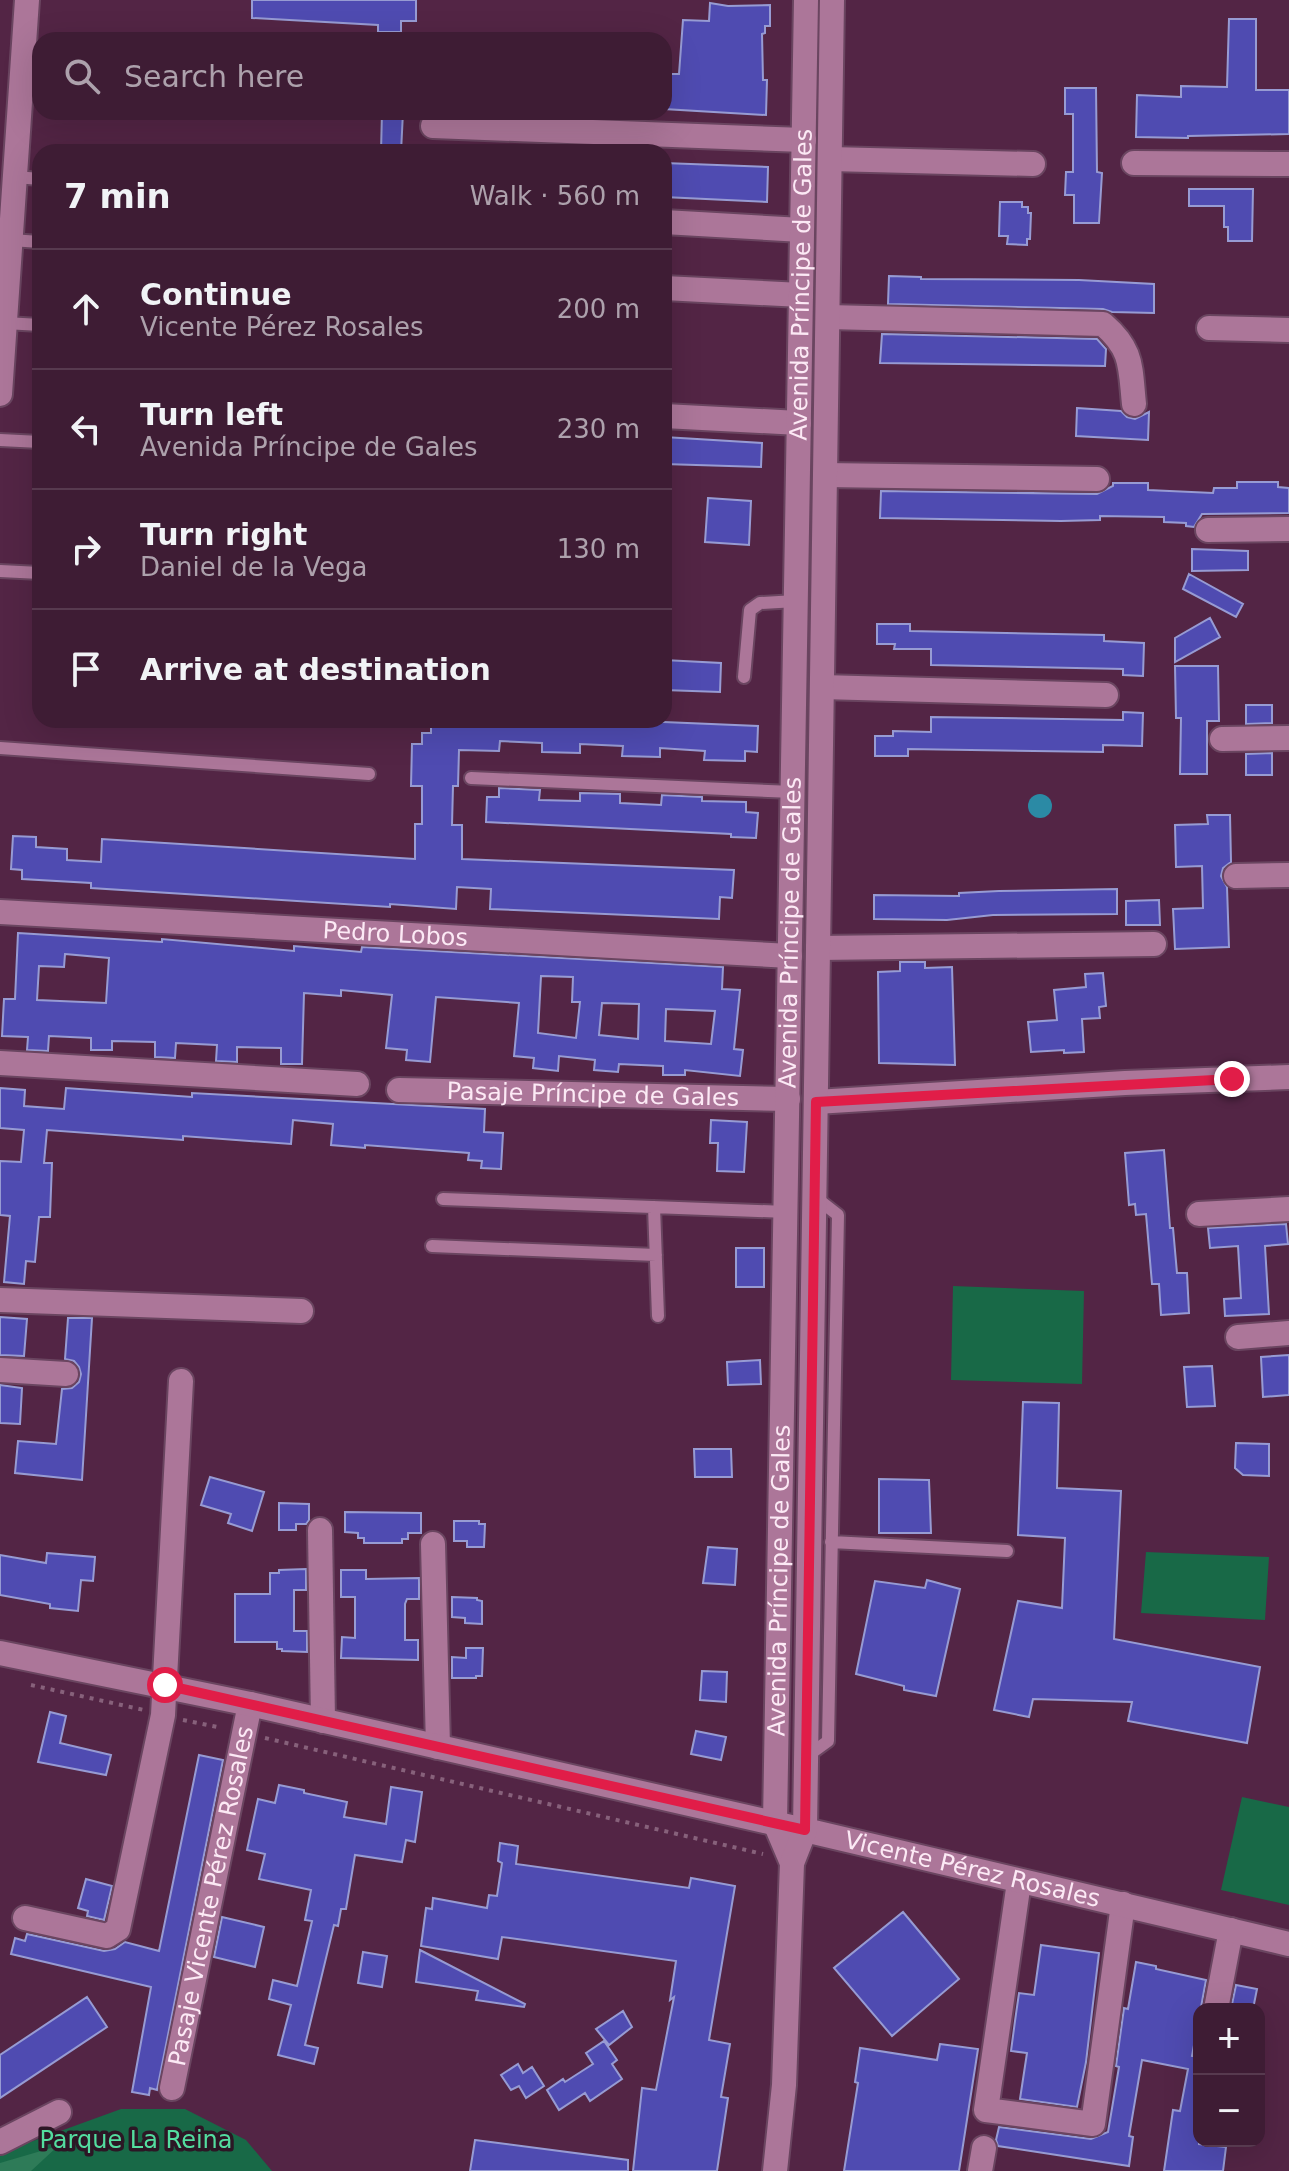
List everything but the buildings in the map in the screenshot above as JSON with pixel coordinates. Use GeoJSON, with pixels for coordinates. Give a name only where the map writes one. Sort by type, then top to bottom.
{"type":"FeatureCollection","features":[{"type":"Feature","properties":{"kind":"street"},"geometry":{"type":"LineString","coordinates":[[0,394],[11,240],[6,214],[15,177],[9,139],[32,42],[27,0]]}},
{"type":"Feature","properties":{"kind":"street","name":"Avenida Príncipe de Gales"},"geometry":{"type":"LineString","coordinates":[[792,1863],[775,1823],[806,0]]}},
{"type":"Feature","properties":{"kind":"street","name":"Avenida Príncipe de Gales"},"geometry":{"type":"LineString","coordinates":[[775,2171],[784,2085],[792,1863],[805,1830],[832,0]]}},
{"type":"Feature","properties":{"kind":"street"},"geometry":{"type":"LineString","coordinates":[[433,126],[804,140]]}},
{"type":"Feature","properties":{"kind":"street"},"geometry":{"type":"LineString","coordinates":[[830,159],[1033,164]]}},
{"type":"Feature","properties":{"kind":"street"},"geometry":{"type":"LineString","coordinates":[[1134,163],[1289,164]]}},
{"type":"Feature","properties":{"kind":"street"},"geometry":{"type":"LineString","coordinates":[[672,222],[802,230]]}},
{"type":"Feature","properties":{"kind":"street"},"geometry":{"type":"LineString","coordinates":[[672,288],[801,295]]}},
{"type":"Feature","properties":{"kind":"street"},"geometry":{"type":"LineString","coordinates":[[828,317],[1103,324],[1120,339],[1129,358],[1134,404]]}},
{"type":"Feature","properties":{"kind":"street"},"geometry":{"type":"LineString","coordinates":[[1209,328],[1289,330]]}},
{"type":"Feature","properties":{"kind":"street"},"geometry":{"type":"LineString","coordinates":[[672,416],[799,423]]}},
{"type":"Feature","properties":{"kind":"street"},"geometry":{"type":"LineString","coordinates":[[825,475],[1097,479]]}},
{"type":"Feature","properties":{"kind":"street"},"geometry":{"type":"LineString","coordinates":[[1208,530],[1289,529]]}},
{"type":"Feature","properties":{"kind":"street"},"geometry":{"type":"LineString","coordinates":[[822,687],[1106,695]]}},
{"type":"Feature","properties":{"kind":"street"},"geometry":{"type":"LineString","coordinates":[[1222,739],[1289,738]]}},
{"type":"Feature","properties":{"kind":"street"},"geometry":{"type":"LineString","coordinates":[[1236,876],[1289,875]]}},
{"type":"Feature","properties":{"kind":"street","name":"Pedro Lobos"},"geometry":{"type":"LineString","coordinates":[[0,912],[790,956]]}},
{"type":"Feature","properties":{"kind":"street"},"geometry":{"type":"LineString","coordinates":[[818,948],[1154,944]]}},
{"type":"Feature","properties":{"kind":"street"},"geometry":{"type":"LineString","coordinates":[[0,1063],[357,1084]]}},
{"type":"Feature","properties":{"kind":"street"},"geometry":{"type":"LineString","coordinates":[[816,1102],[1125,1083],[1289,1077]]}},
{"type":"Feature","properties":{"kind":"street","name":"Pasaje Príncipe de Gales"},"geometry":{"type":"LineString","coordinates":[[399,1090],[788,1099]]}},
{"type":"Feature","properties":{"kind":"street"},"geometry":{"type":"LineString","coordinates":[[1199,1214],[1289,1209]]}},
{"type":"Feature","properties":{"kind":"street"},"geometry":{"type":"LineString","coordinates":[[0,1300],[301,1311]]}},
{"type":"Feature","properties":{"kind":"street"},"geometry":{"type":"LineString","coordinates":[[1238,1337],[1289,1333]]}},
{"type":"Feature","properties":{"kind":"street"},"geometry":{"type":"LineString","coordinates":[[0,1370],[66,1374]]}},
{"type":"Feature","properties":{"kind":"street"},"geometry":{"type":"LineString","coordinates":[[25,1918],[107,1936],[118,1929],[163,1715],[181,1381]]}},
{"type":"Feature","properties":{"kind":"street"},"geometry":{"type":"LineString","coordinates":[[320,1530],[323,1721]]}},
{"type":"Feature","properties":{"kind":"street"},"geometry":{"type":"LineString","coordinates":[[433,1544],[438,1747]]}},
{"type":"Feature","properties":{"kind":"street","name":"Vicente Pérez Rosales"},"geometry":{"type":"LineString","coordinates":[[0,1653],[250,1704],[1289,1944]]}},
{"type":"Feature","properties":{"kind":"street","name":"Pasaje Vicente Pérez Rosales"},"geometry":{"type":"LineString","coordinates":[[172,2088],[250,1704]]}},
{"type":"Feature","properties":{"kind":"street"},"geometry":{"type":"LineString","coordinates":[[1019,1882],[986,2110],[1093,2124],[1123,1904]]}},
{"type":"Feature","properties":{"kind":"street"},"geometry":{"type":"LineString","coordinates":[[1217,2003],[1231,1930]]}},
{"type":"Feature","properties":{"kind":"street"},"geometry":{"type":"LineString","coordinates":[[0,2142],[59,2112]]}},
{"type":"Feature","properties":{"kind":"lane"},"geometry":{"type":"LineString","coordinates":[[15,177],[32,178]]}},
{"type":"Feature","properties":{"kind":"lane"},"geometry":{"type":"LineString","coordinates":[[11,240],[32,241]]}},
{"type":"Feature","properties":{"kind":"lane"},"geometry":{"type":"LineString","coordinates":[[3,319],[32,324]]}},
{"type":"Feature","properties":{"kind":"lane"},"geometry":{"type":"LineString","coordinates":[[0,440],[32,442]]}},
{"type":"Feature","properties":{"kind":"lane"},"geometry":{"type":"LineString","coordinates":[[0,571],[32,573]]}},
{"type":"Feature","properties":{"kind":"lane"},"geometry":{"type":"LineString","coordinates":[[744,677],[750,610],[760,603],[796,601]]}},
{"type":"Feature","properties":{"kind":"lane"},"geometry":{"type":"LineString","coordinates":[[0,748],[369,774]]}},
{"type":"Feature","properties":{"kind":"lane"},"geometry":{"type":"LineString","coordinates":[[471,778],[793,792]]}},
{"type":"Feature","properties":{"kind":"lane"},"geometry":{"type":"LineString","coordinates":[[806,1757],[828,1741],[838,1215],[815,1197]]}},
{"type":"Feature","properties":{"kind":"lane"},"geometry":{"type":"LineString","coordinates":[[443,1199],[786,1212]]}},
{"type":"Feature","properties":{"kind":"lane"},"geometry":{"type":"LineString","coordinates":[[654,1207],[658,1316]]}},
{"type":"Feature","properties":{"kind":"lane"},"geometry":{"type":"LineString","coordinates":[[432,1246],[656,1255]]}},
{"type":"Feature","properties":{"kind":"lane"},"geometry":{"type":"LineString","coordinates":[[831,1542],[1007,1551]]}},
{"type":"Feature","properties":{"kind":"path"},"geometry":{"type":"LineString","coordinates":[[30,1684],[756,1851],[792,1863]]}},
{"type":"Feature","properties":{"kind":"green space"},"geometry":{"type":"Polygon","coordinates":[[[953,1286],[1084,1291],[1082,1384],[951,1380],[953,1286]]]}},
{"type":"Feature","properties":{"kind":"green space"},"geometry":{"type":"Polygon","coordinates":[[[1146,1552],[1269,1557],[1265,1620],[1141,1613],[1146,1552]]]}},
{"type":"Feature","properties":{"kind":"green space"},"geometry":{"type":"Polygon","coordinates":[[[1242,1797],[1289,1807],[1289,1905],[1221,1890],[1242,1797]]]}},
{"type":"Feature","properties":{"kind":"green space","name":"Parque La Reina"},"geometry":{"type":"Polygon","coordinates":[[[121,2109],[185,2109],[246,2140],[272,2171],[0,2171],[0,2153],[121,2109]]]}},
{"type":"Feature","properties":{"kind":"green space"},"geometry":{"type":"Polygon","coordinates":[[[58,2146],[31,2171],[0,2171],[0,2163],[58,2146]]]}},
{"type":"Feature","properties":{"kind":"water"},"geometry":{"type":"Polygon","coordinates":[[[1040,794],[1048,798],[1052,806],[1048,814],[1040,818],[1032,814],[1028,806],[1032,798],[1040,794]]]}},
{"type":"Feature","properties":{"kind":"route"},"geometry":{"type":"LineString","coordinates":[[165,1685],[805,1830],[816,1102],[1232,1079]]}}]}
